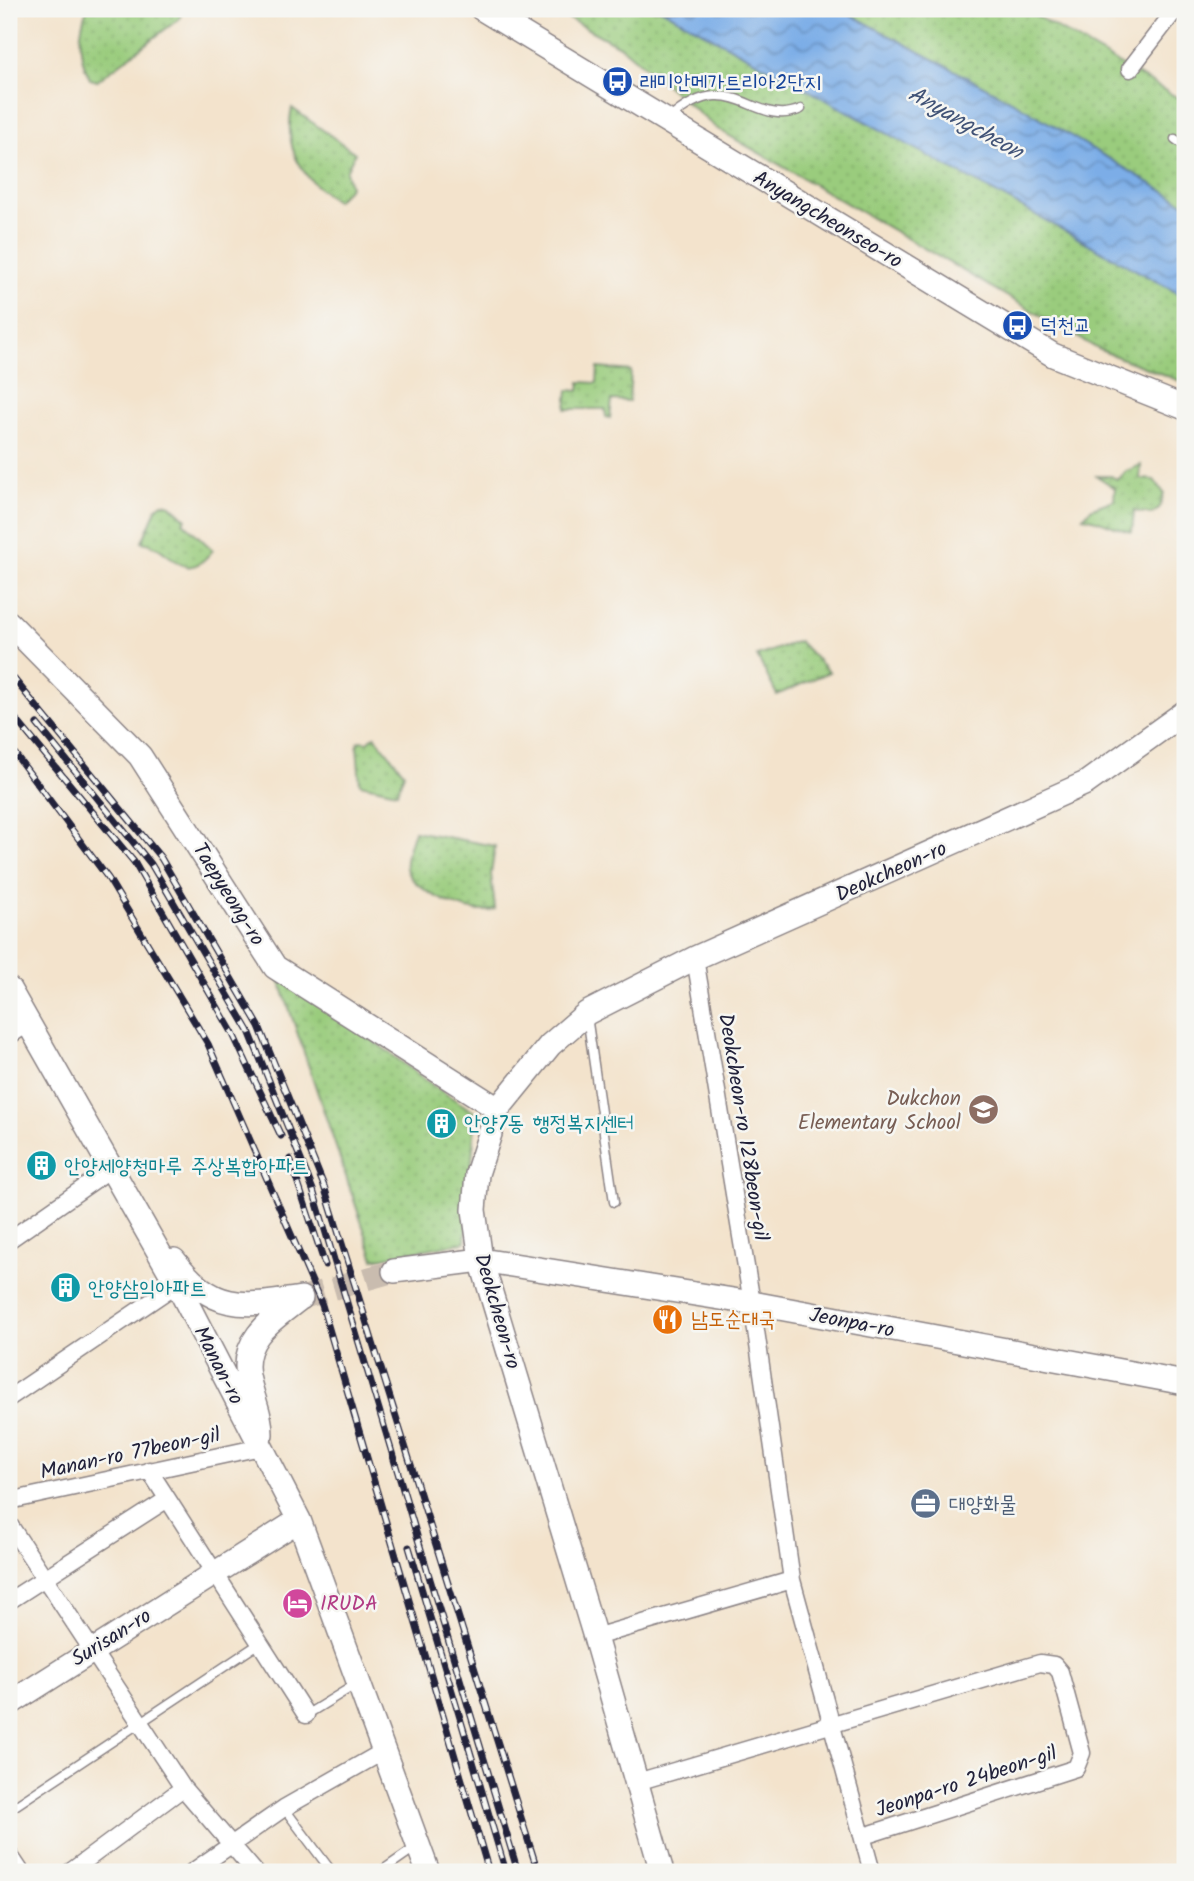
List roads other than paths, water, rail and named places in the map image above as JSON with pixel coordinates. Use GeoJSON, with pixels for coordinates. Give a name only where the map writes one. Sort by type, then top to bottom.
{"type":"FeatureCollection","features":[{"type":"Feature","properties":{"kind":"street","name":"Anyangcheonseo-ro"},"geometry":{"type":"LineString","coordinates":[[482,9],[1053,355],[1185,408]]}},
{"type":"Feature","properties":{"kind":"street"},"geometry":{"type":"LineString","coordinates":[[1130,69],[1176,9]]}},
{"type":"Feature","properties":{"kind":"street","name":"Taepyeong-ro"},"geometry":{"type":"LineString","coordinates":[[9,623],[141,756],[275,967],[498,1109]]}},
{"type":"Feature","properties":{"kind":"street","name":"Deokcheon-ro"},"geometry":{"type":"LineString","coordinates":[[662,1872],[595,1637],[481,1260],[474,1210],[477,1174],[498,1109],[550,1045],[587,1013],[695,958],[1086,783],[1185,712]]}},
{"type":"Feature","properties":{"kind":"street","name":"Deokcheon-ro 128beon-gil"},"geometry":{"type":"LineString","coordinates":[[695,958],[752,1303]]}},
{"type":"Feature","properties":{"kind":"street","name":"Manan-ro"},"geometry":{"type":"LineString","coordinates":[[9,989],[18,1030],[109,1170],[177,1284],[299,1520],[428,1872]]}},
{"type":"Feature","properties":{"kind":"street"},"geometry":{"type":"LineString","coordinates":[[9,1240],[109,1170]]}},
{"type":"Feature","properties":{"kind":"street"},"geometry":{"type":"LineString","coordinates":[[145,1230],[164,1246],[187,1277],[211,1298],[262,1304],[301,1298],[265,1325],[247,1354],[248,1376],[261,1417],[261,1447]]}},
{"type":"Feature","properties":{"kind":"street","name":"Jeonpa-ro"},"geometry":{"type":"LineString","coordinates":[[394,1271],[481,1260],[752,1303],[1185,1383]]}},
{"type":"Feature","properties":{"kind":"street"},"geometry":{"type":"LineString","coordinates":[[9,1398],[177,1284]]}},
{"type":"Feature","properties":{"kind":"street","name":"Jeonpa-ro 24beon-gil"},"geometry":{"type":"LineString","coordinates":[[752,1303],[792,1580],[834,1725],[872,1872]]}},
{"type":"Feature","properties":{"kind":"street","name":"Manan-ro 77beon-gil"},"geometry":{"type":"LineString","coordinates":[[9,1501],[261,1447]]}},
{"type":"Feature","properties":{"kind":"street"},"geometry":{"type":"LineString","coordinates":[[149,1470],[306,1715]]}},
{"type":"Feature","properties":{"kind":"street"},"geometry":{"type":"LineString","coordinates":[[9,1601],[166,1500]]}},
{"type":"Feature","properties":{"kind":"street","name":"Surisan-ro"},"geometry":{"type":"LineString","coordinates":[[9,1704],[90,1650],[299,1520]]}},
{"type":"Feature","properties":{"kind":"street"},"geometry":{"type":"LineString","coordinates":[[9,1524],[183,1788],[255,1872]]}},
{"type":"Feature","properties":{"kind":"street"},"geometry":{"type":"LineString","coordinates":[[595,1637],[792,1580]]}},
{"type":"Feature","properties":{"kind":"street","name":"Jeonpa-ro 24beon-gil"},"geometry":{"type":"LineString","coordinates":[[834,1725],[1040,1663],[1054,1665],[1060,1672],[1082,1753],[1076,1768],[864,1836]]}},
{"type":"Feature","properties":{"kind":"street"},"geometry":{"type":"LineString","coordinates":[[637,1782],[834,1725]]}},
{"type":"Feature","properties":{"kind":"street"},"geometry":{"type":"LineString","coordinates":[[192,1872],[284,1808],[384,1751]]}},
{"type":"Feature","properties":{"kind":"street"},"geometry":{"type":"LineString","coordinates":[[70,1872],[183,1788]]}},
{"type":"Feature","properties":{"kind":"street"},"geometry":{"type":"LineString","coordinates":[[9,1854],[21,1872]]}},
{"type":"Feature","properties":{"kind":"lane"},"geometry":{"type":"LineString","coordinates":[[666,122],[683,106],[706,95],[743,101],[774,113],[789,114],[801,109]]}},
{"type":"Feature","properties":{"kind":"lane"},"geometry":{"type":"LineString","coordinates":[[1175,139],[1185,146]]}},
{"type":"Feature","properties":{"kind":"lane"},"geometry":{"type":"LineString","coordinates":[[587,1013],[614,1202]]}},
{"type":"Feature","properties":{"kind":"lane"},"geometry":{"type":"LineString","coordinates":[[9,1810],[260,1642]]}},
{"type":"Feature","properties":{"kind":"lane"},"geometry":{"type":"LineString","coordinates":[[306,1715],[360,1682]]}},
{"type":"Feature","properties":{"kind":"lane"},"geometry":{"type":"LineString","coordinates":[[284,1808],[332,1872]]}},
{"type":"Feature","properties":{"kind":"lane"},"geometry":{"type":"LineString","coordinates":[[380,1872],[418,1846]]}},
{"type":"Feature","properties":{"kind":"water","name":"Anyangcheon"},"geometry":{"type":"Polygon","coordinates":[[[661,9],[840,9],[1017,104],[1185,204],[1185,297],[661,9]]]}},
{"type":"Feature","properties":{"kind":"tunnel"},"geometry":{"type":"LineString","coordinates":[[301,1298],[394,1271]]}},
{"type":"Feature","properties":{"kind":"railway"},"geometry":{"type":"LineString","coordinates":[[9,673],[161,858],[259,1026],[324,1186],[538,1872]]}},
{"type":"Feature","properties":{"kind":"railway"},"geometry":{"type":"LineString","coordinates":[[9,711],[134,862],[232,1032],[281,1136]]}},
{"type":"Feature","properties":{"kind":"railway"},"geometry":{"type":"LineString","coordinates":[[37,724],[151,864],[249,1031],[313,1190],[518,1872]]}},
{"type":"Feature","properties":{"kind":"railway"},"geometry":{"type":"LineString","coordinates":[[9,746],[108,878],[208,1044],[322,1305],[489,1872]]}},
{"type":"Feature","properties":{"kind":"railway"},"geometry":{"type":"LineString","coordinates":[[290,1159],[325,1265]]}},
{"type":"Feature","properties":{"kind":"railway"},"geometry":{"type":"LineString","coordinates":[[409,1547],[506,1872]]}},
{"type":"Feature","properties":{"kind":"place","name":"래미안메가트리아2단지"},"geometry":{"type":"Point","coordinates":[617,82]}},
{"type":"Feature","properties":{"kind":"place","name":"덕천교"},"geometry":{"type":"Point","coordinates":[1017,325]}},
{"type":"Feature","properties":{"kind":"place","name":"Dukchon Elementary School"},"geometry":{"type":"Point","coordinates":[984,1110]}},
{"type":"Feature","properties":{"kind":"place","name":"안양7동 행정복지센터"},"geometry":{"type":"Point","coordinates":[441,1123]}},
{"type":"Feature","properties":{"kind":"place","name":"안양세양청마루 주상복합아파트"},"geometry":{"type":"Point","coordinates":[41,1166]}},
{"type":"Feature","properties":{"kind":"place","name":"안양삼익아파트"},"geometry":{"type":"Point","coordinates":[65,1288]}},
{"type":"Feature","properties":{"kind":"place","name":"남도순대국"},"geometry":{"type":"Point","coordinates":[668,1319]}},
{"type":"Feature","properties":{"kind":"place","name":"대양화물"},"geometry":{"type":"Point","coordinates":[926,1504]}},
{"type":"Feature","properties":{"kind":"place","name":"IRUDA"},"geometry":{"type":"Point","coordinates":[297,1603]}}]}
